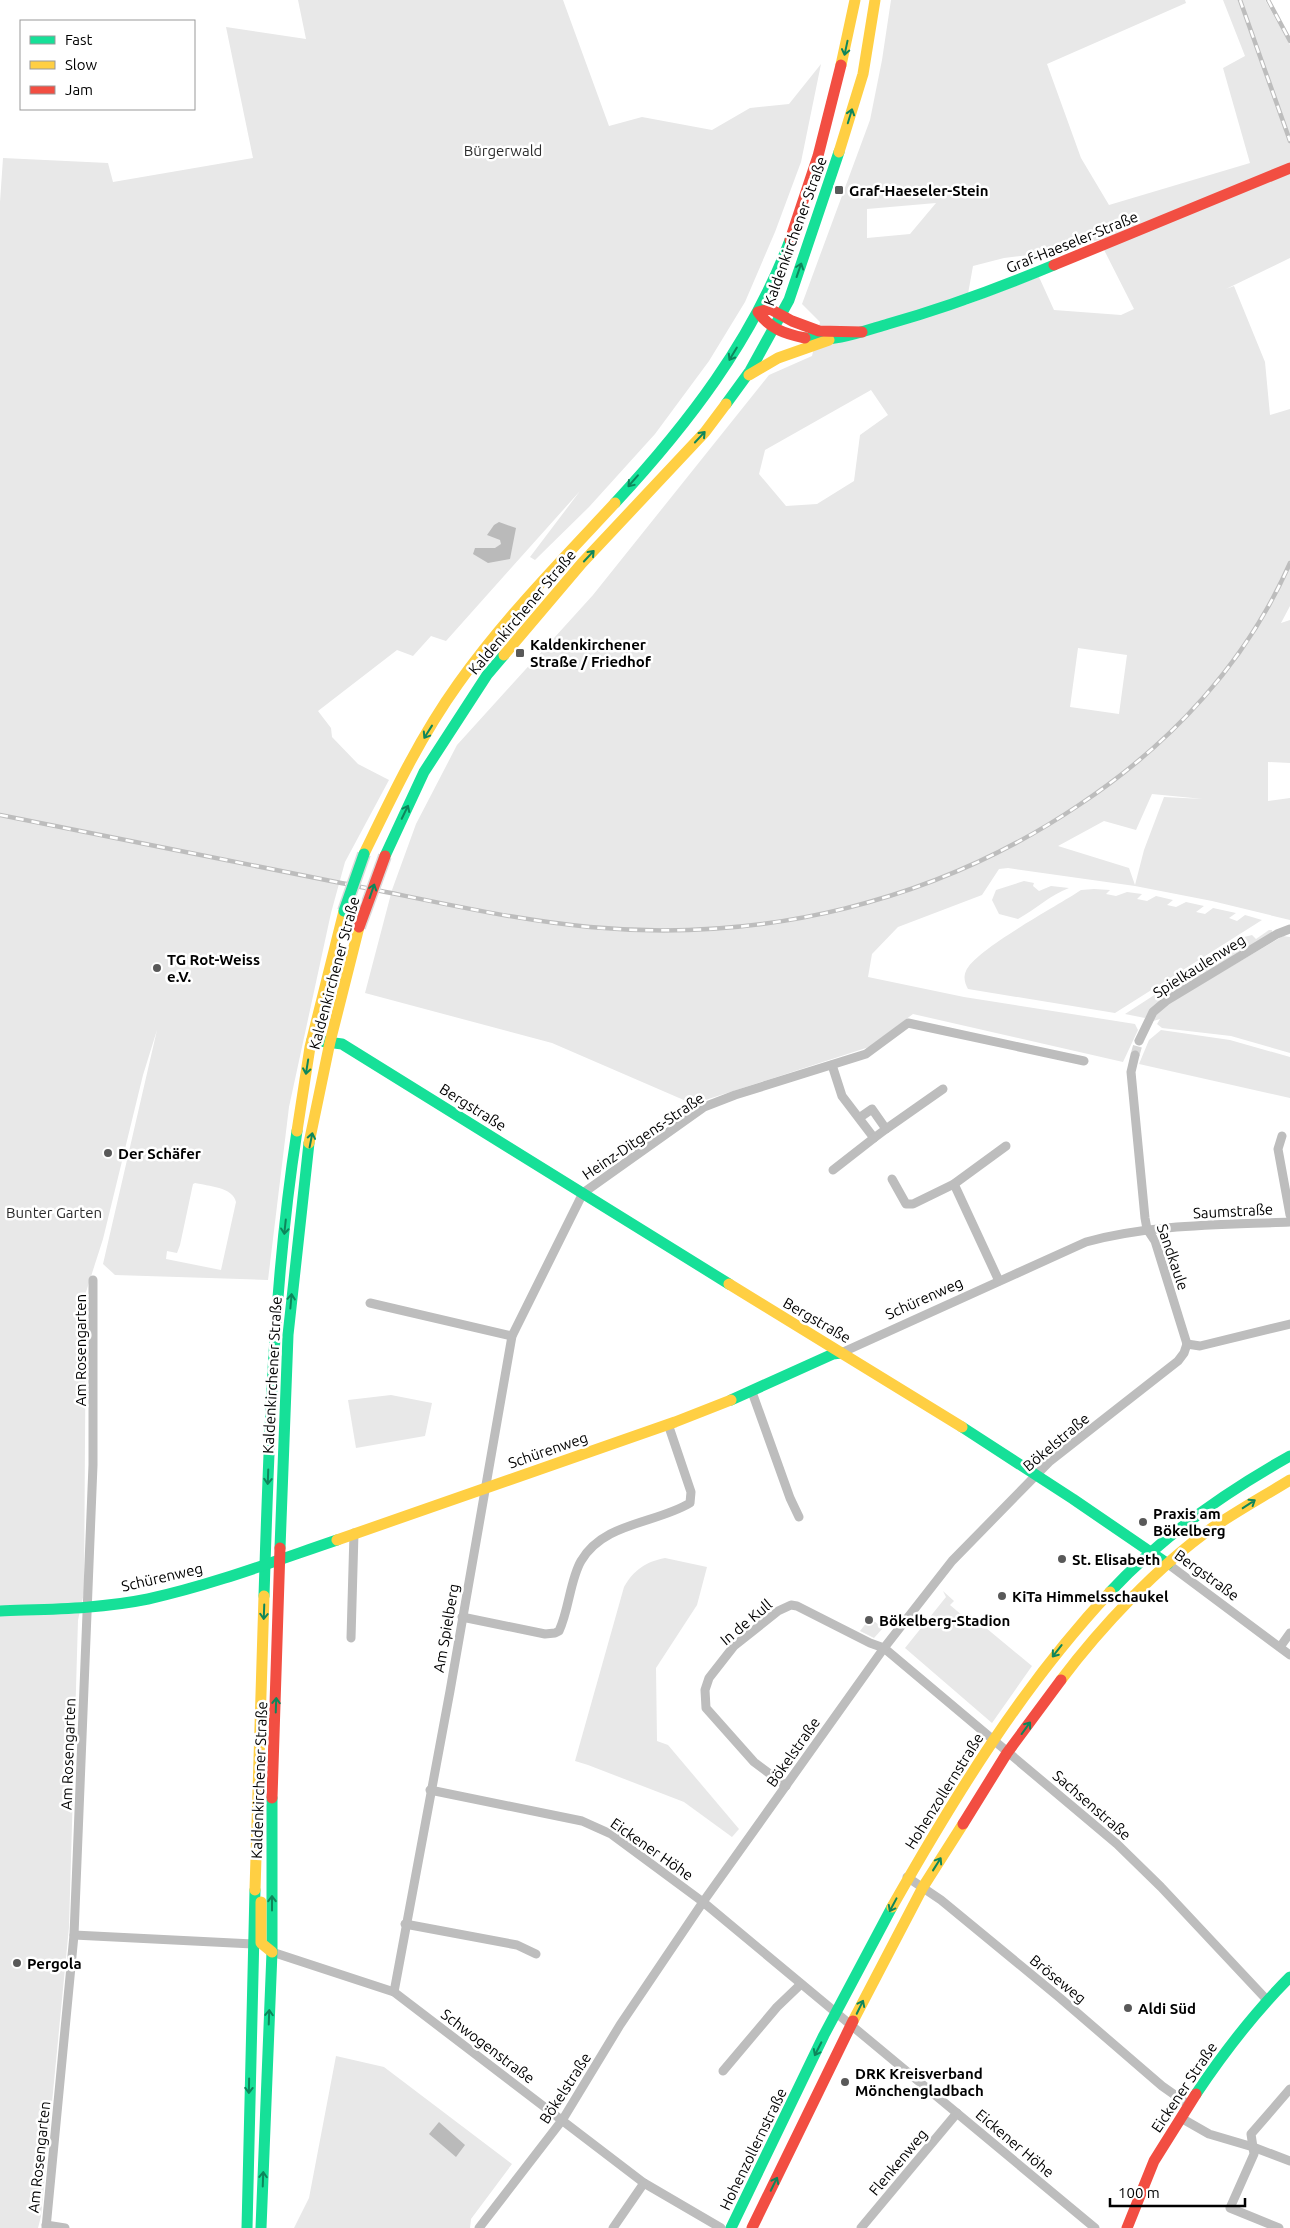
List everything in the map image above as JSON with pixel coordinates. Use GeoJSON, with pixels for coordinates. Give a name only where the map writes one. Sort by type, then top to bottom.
{"type":"FeatureCollection","features":[{"type":"Feature","properties":{"kind":"main road","name":"Kaldenkirchener Straße"},"geometry":{"type":"LineString","coordinates":[[247,2228],[252,1944],[258,1826],[270,1420],[281,1262],[294,1150],[312,1040],[344,911],[364,854],[423,739],[472,664],[509,618],[578,545],[706,396],[758,312],[791,238],[818,159],[841,69],[855,0]]}},
{"type":"Feature","properties":{"kind":"main road","name":"Kaldenkirchener Straße"},"geometry":{"type":"LineString","coordinates":[[261,2228],[272,1952],[272,1785],[276,1710],[284,1412],[294,1266],[308,1150],[330,1042],[359,927],[385,856],[424,772],[487,675],[582,563],[704,432],[746,378],[775,328],[789,300],[827,189],[863,74],[875,0]]}},
{"type":"Feature","properties":{"kind":"main road","name":"Graf-Haeseler-Straße"},"geometry":{"type":"LineString","coordinates":[[862,332],[819,330],[792,322],[770,310],[758,312],[766,323],[786,334],[811,339],[829,340],[862,332],[934,311],[1000,287],[1290,168]]}},
{"type":"Feature","properties":{"kind":"main road"},"geometry":{"type":"LineString","coordinates":[[746,378],[778,358],[829,340]]}},
{"type":"Feature","properties":{"kind":"main road","name":"Bergstraße"},"geometry":{"type":"LineString","coordinates":[[312,1040],[342,1044],[841,1353],[1036,1476],[1168,1564]]}},
{"type":"Feature","properties":{"kind":"main road","name":"Schürenweg"},"geometry":{"type":"LineString","coordinates":[[0,1611],[88,1607],[147,1599],[192,1587],[279,1560],[668,1424],[752,1392],[841,1353]]}},
{"type":"Feature","properties":{"kind":"main road","name":"Hohenzollernstraße"},"geometry":{"type":"LineString","coordinates":[[731,2228],[836,2014],[907,1877],[970,1774],[1058,1649],[1106,1595],[1151,1552],[1205,1509],[1290,1456]]}},
{"type":"Feature","properties":{"kind":"main road"},"geometry":{"type":"LineString","coordinates":[[752,2228],[882,1964],[923,1887],[1007,1753],[1067,1672],[1118,1613],[1168,1564],[1211,1529],[1290,1480]]}},
{"type":"Feature","properties":{"kind":"main road","name":"Kaldenkirchener Straße"},"geometry":{"type":"LineString","coordinates":[[258,1826],[261,1943],[272,1952]]}},
{"type":"Feature","properties":{"kind":"main road","name":"Eickener Straße"},"geometry":{"type":"LineString","coordinates":[[1127,2228],[1154,2161],[1182,2118],[1188,2105],[1222,2055],[1267,2000],[1288,1982]]}},
{"type":"Feature","properties":{"kind":"street","name":"Spielkaulenweg"},"geometry":{"type":"LineString","coordinates":[[1139,1041],[1153,1012],[1166,1000],[1278,934],[1290,930]]}},
{"type":"Feature","properties":{"kind":"street","name":"Heinz-Ditgens-Straße"},"geometry":{"type":"LineString","coordinates":[[583,1193],[704,1107],[734,1095],[866,1054],[908,1023],[1084,1061]]}},
{"type":"Feature","properties":{"kind":"street","name":"Sandkaule"},"geometry":{"type":"LineString","coordinates":[[1135,1055],[1131,1072],[1148,1229],[1155,1241],[1187,1344]]}},
{"type":"Feature","properties":{"kind":"street"},"geometry":{"type":"LineString","coordinates":[[832,1064],[842,1096],[874,1138]]}},
{"type":"Feature","properties":{"kind":"street"},"geometry":{"type":"LineString","coordinates":[[833,1170],[886,1129],[943,1089]]}},
{"type":"Feature","properties":{"kind":"street"},"geometry":{"type":"LineString","coordinates":[[859,1118],[872,1109],[886,1129]]}},
{"type":"Feature","properties":{"kind":"street","name":"Saumstraße"},"geometry":{"type":"LineString","coordinates":[[1282,1136],[1278,1149],[1290,1215]]}},
{"type":"Feature","properties":{"kind":"street"},"geometry":{"type":"LineString","coordinates":[[892,1180],[906,1204],[913,1204],[954,1184],[1006,1146]]}},
{"type":"Feature","properties":{"kind":"street"},"geometry":{"type":"LineString","coordinates":[[954,1184],[999,1281]]}},
{"type":"Feature","properties":{"kind":"street","name":"Am Spielberg"},"geometry":{"type":"LineString","coordinates":[[394,1992],[512,1336],[583,1193]]}},
{"type":"Feature","properties":{"kind":"street","name":"Saumstraße"},"geometry":{"type":"LineString","coordinates":[[1148,1229],[1290,1222]]}},
{"type":"Feature","properties":{"kind":"street","name":"Schürenweg"},"geometry":{"type":"LineString","coordinates":[[841,1353],[1086,1242],[1114,1234],[1148,1229]]}},
{"type":"Feature","properties":{"kind":"street","name":"Am Rosengarten"},"geometry":{"type":"LineString","coordinates":[[46,2227],[74,1935],[93,1465],[94,1280]]}},
{"type":"Feature","properties":{"kind":"street"},"geometry":{"type":"LineString","coordinates":[[370,1303],[512,1336]]}},
{"type":"Feature","properties":{"kind":"street"},"geometry":{"type":"LineString","coordinates":[[1187,1344],[1200,1346],[1290,1324]]}},
{"type":"Feature","properties":{"kind":"street","name":"Bökelstraße"},"geometry":{"type":"LineString","coordinates":[[479,2228],[563,2119],[620,2026],[703,1902],[884,1648],[952,1561],[1049,1462],[1178,1361],[1184,1353],[1187,1344]]}},
{"type":"Feature","properties":{"kind":"street"},"geometry":{"type":"LineString","coordinates":[[752,1392],[790,1498],[799,1516]]}},
{"type":"Feature","properties":{"kind":"street"},"geometry":{"type":"LineString","coordinates":[[462,1617],[545,1634],[555,1633],[559,1630],[580,1563],[592,1544],[618,1529],[680,1509],[690,1503],[691,1492],[668,1424]]}},
{"type":"Feature","properties":{"kind":"street"},"geometry":{"type":"LineString","coordinates":[[351,1638],[354,1533]]}},
{"type":"Feature","properties":{"kind":"street","name":"Bergstraße"},"geometry":{"type":"LineString","coordinates":[[1168,1564],[1290,1656]]}},
{"type":"Feature","properties":{"kind":"street","name":"In de Kull"},"geometry":{"type":"LineString","coordinates":[[786,1786],[754,1762],[706,1708],[705,1690],[709,1678],[734,1646],[778,1611],[791,1605],[797,1606],[870,1643],[884,1648]]}},
{"type":"Feature","properties":{"kind":"street"},"geometry":{"type":"LineString","coordinates":[[1280,1647],[1290,1633]]}},
{"type":"Feature","properties":{"kind":"street","name":"Sachsenstraße"},"geometry":{"type":"LineString","coordinates":[[884,1648],[1117,1844],[1161,1887],[1267,2000]]}},
{"type":"Feature","properties":{"kind":"street","name":"Eickener Höhe"},"geometry":{"type":"LineString","coordinates":[[430,1790],[582,1821],[611,1834],[703,1902],[1095,2228]]}},
{"type":"Feature","properties":{"kind":"street","name":"Bröseweg"},"geometry":{"type":"LineString","coordinates":[[907,1877],[923,1887],[1060,1998],[1162,2086],[1188,2105]]}},
{"type":"Feature","properties":{"kind":"street"},"geometry":{"type":"LineString","coordinates":[[405,1924],[517,1945],[536,1954]]}},
{"type":"Feature","properties":{"kind":"street"},"geometry":{"type":"LineString","coordinates":[[74,1935],[252,1944]]}},
{"type":"Feature","properties":{"kind":"street","name":"Schwogenstraße"},"geometry":{"type":"LineString","coordinates":[[272,1952],[394,1992],[563,2119],[644,2183],[721,2228]]}},
{"type":"Feature","properties":{"kind":"street"},"geometry":{"type":"LineString","coordinates":[[723,2071],[777,2007],[801,1984]]}},
{"type":"Feature","properties":{"kind":"street"},"geometry":{"type":"LineString","coordinates":[[1280,2228],[1230,2208],[1254,2154],[1251,2134],[1290,2088]]}},
{"type":"Feature","properties":{"kind":"street","name":"Flenkenweg"},"geometry":{"type":"LineString","coordinates":[[861,2228],[957,2112]]}},
{"type":"Feature","properties":{"kind":"street"},"geometry":{"type":"LineString","coordinates":[[1182,2118],[1208,2134],[1253,2146],[1290,2161]]}},
{"type":"Feature","properties":{"kind":"street"},"geometry":{"type":"LineString","coordinates":[[613,2228],[644,2183]]}},
{"type":"Feature","properties":{"kind":"street"},"geometry":{"type":"LineString","coordinates":[[46,2227],[65,2228]]}},
{"type":"Feature","properties":{"kind":"green space"},"geometry":{"type":"Polygon","coordinates":[[[298,0],[563,0],[609,126],[642,117],[712,130],[750,108],[789,104],[821,64],[801,162],[775,232],[745,302],[709,361],[655,434],[589,507],[535,560],[530,557],[580,491],[446,641],[431,636],[413,656],[397,650],[318,711],[331,728],[332,737],[358,764],[389,780],[345,862],[331,913],[289,1107],[268,1280],[115,1275],[103,1264],[157,1030],[143,1075],[103,1239],[86,1292],[84,1593],[78,1620],[69,1927],[41,2216],[38,2228],[0,2228],[0,202],[3,158],[108,163],[113,182],[253,158],[226,27],[306,39],[298,0]],[[193,1184],[177,1253],[167,1251],[166,1259],[221,1270],[236,1202],[234,1197],[225,1190],[193,1184]]]}},
{"type":"Feature","properties":{"kind":"green space"},"geometry":{"type":"Polygon","coordinates":[[[891,0],[1185,0],[1186,3],[1047,64],[1081,158],[1109,205],[1250,163],[1223,68],[1245,56],[1223,0],[1265,0],[1290,45],[1290,258],[1226,289],[1234,286],[1265,362],[1270,415],[1290,409],[1290,606],[1281,623],[1290,620],[1290,763],[1268,762],[1268,801],[1290,798],[1290,920],[1212,901],[1135,886],[1008,868],[999,869],[982,895],[898,927],[872,954],[868,977],[964,997],[1135,1024],[1138,1030],[1123,1062],[913,1014],[869,1047],[693,1104],[552,1043],[365,993],[392,890],[416,824],[457,745],[593,595],[769,375],[812,356],[820,322],[802,304],[870,120],[891,0]],[[936,203],[867,209],[867,238],[910,234],[936,203]],[[1099,240],[1038,254],[1004,258],[973,266],[966,305],[1039,277],[1054,310],[1121,315],[1134,309],[1099,240]],[[871,390],[765,450],[759,474],[786,506],[817,504],[854,481],[860,435],[888,415],[871,390]],[[1078,648],[1070,707],[1119,714],[1127,655],[1078,648]],[[1152,794],[1136,830],[1104,821],[1058,846],[1129,868],[1135,885],[1144,850],[1164,797],[1203,799],[1152,794]]]}},
{"type":"Feature","properties":{"kind":"green space"},"geometry":{"type":"Polygon","coordinates":[[[1024,881],[1034,883],[1033,886],[1039,891],[1051,886],[1069,888],[1056,894],[1018,919],[999,914],[992,900],[996,890],[1024,881]]]}},
{"type":"Feature","properties":{"kind":"green space"},"geometry":{"type":"Polygon","coordinates":[[[1081,890],[1110,890],[1106,894],[1116,896],[1127,892],[1142,894],[1137,899],[1147,901],[1156,896],[1173,900],[1167,905],[1176,907],[1186,902],[1204,906],[1196,912],[1205,914],[1213,908],[1236,913],[1229,918],[1237,921],[1245,915],[1262,920],[1115,1013],[968,989],[965,980],[966,971],[972,962],[984,952],[1018,928],[1081,890]]]}},
{"type":"Feature","properties":{"kind":"green space"},"geometry":{"type":"Polygon","coordinates":[[[1272,930],[1272,933],[1151,1009],[1145,1018],[1125,1014],[1244,937],[1252,935],[1256,939],[1272,930]]]}},
{"type":"Feature","properties":{"kind":"green space"},"geometry":{"type":"Polygon","coordinates":[[[1283,936],[1290,937],[1290,1053],[1231,1036],[1162,1028],[1157,1024],[1160,1019],[1150,1022],[1164,1006],[1283,936]]]}},
{"type":"Feature","properties":{"kind":"green space"},"geometry":{"type":"Polygon","coordinates":[[[1161,1030],[1230,1040],[1290,1057],[1290,1098],[1139,1064],[1149,1040],[1161,1030]]]}},
{"type":"Feature","properties":{"kind":"green space"},"geometry":{"type":"Polygon","coordinates":[[[391,1395],[432,1403],[425,1436],[356,1448],[348,1400],[391,1395]]]}},
{"type":"Feature","properties":{"kind":"green space"},"geometry":{"type":"Polygon","coordinates":[[[665,1558],[707,1567],[697,1605],[656,1668],[657,1741],[668,1745],[739,1829],[732,1837],[684,1802],[575,1761],[624,1587],[632,1576],[646,1564],[665,1558]]]}},
{"type":"Feature","properties":{"kind":"green space"},"geometry":{"type":"Polygon","coordinates":[[[943,1591],[954,1601],[950,1605],[963,1616],[968,1613],[1032,1666],[992,1723],[905,1648],[946,1597],[943,1591]]]}},
{"type":"Feature","properties":{"kind":"green space"},"geometry":{"type":"Polygon","coordinates":[[[870,1618],[883,1628],[874,1638],[860,1631],[870,1618]]]}},
{"type":"Feature","properties":{"kind":"green space"},"geometry":{"type":"Polygon","coordinates":[[[336,2056],[384,2067],[512,2164],[471,2219],[470,2228],[294,2228],[309,2198],[336,2056]]]}},
{"type":"Feature","properties":{"kind":"shaded area"},"geometry":{"type":"Polygon","coordinates":[[[499,522],[516,528],[510,559],[488,563],[473,554],[475,548],[495,548],[501,544],[500,540],[487,535],[494,525],[499,522]]]}},
{"type":"Feature","properties":{"kind":"shaded area"},"geometry":{"type":"Polygon","coordinates":[[[439,2122],[465,2145],[456,2157],[429,2134],[439,2122]]]}},
{"type":"Feature","properties":{"kind":"tunnel"},"geometry":{"type":"LineString","coordinates":[[1135,1055],[1139,1041]]}},
{"type":"Feature","properties":{"kind":"railway"},"geometry":{"type":"LineString","coordinates":[[1240,0],[1290,141]]}},
{"type":"Feature","properties":{"kind":"railway"},"geometry":{"type":"LineString","coordinates":[[1268,0],[1290,41]]}},
{"type":"Feature","properties":{"kind":"railway"},"geometry":{"type":"LineString","coordinates":[[0,815],[527,919],[590,927],[655,930],[719,928],[783,921],[845,908],[907,890],[966,867],[1024,839],[1079,805],[1113,781],[1145,756],[1175,728],[1228,667],[1272,600],[1290,563]]}},
{"type":"Feature","properties":{"kind":"traffic: fast"},"geometry":{"type":"LineString","coordinates":[[726,404],[750,371],[789,300],[839,152]]}},
{"type":"Feature","properties":{"kind":"traffic: fast"},"geometry":{"type":"LineString","coordinates":[[615,503],[668,443],[716,380],[757,313],[775,277],[790,240]]}},
{"type":"Feature","properties":{"kind":"traffic: fast"},"geometry":{"type":"LineString","coordinates":[[805,338],[826,339],[847,336],[909,318],[992,290],[1054,265]]}},
{"type":"Feature","properties":{"kind":"traffic: fast"},"geometry":{"type":"LineString","coordinates":[[385,856],[424,772],[487,675],[504,655]]}},
{"type":"Feature","properties":{"kind":"traffic: fast"},"geometry":{"type":"LineString","coordinates":[[344,911],[364,854]]}},
{"type":"Feature","properties":{"kind":"traffic: fast"},"geometry":{"type":"LineString","coordinates":[[312,1040],[342,1044],[729,1284]]}},
{"type":"Feature","properties":{"kind":"traffic: fast"},"geometry":{"type":"LineString","coordinates":[[264,1596],[270,1421],[277,1305],[282,1247],[297,1131]]}},
{"type":"Feature","properties":{"kind":"traffic: fast"},"geometry":{"type":"LineString","coordinates":[[280,1548],[288,1335],[309,1143]]}},
{"type":"Feature","properties":{"kind":"traffic: fast"},"geometry":{"type":"LineString","coordinates":[[731,1400],[833,1354],[841,1353]]}},
{"type":"Feature","properties":{"kind":"traffic: fast"},"geometry":{"type":"LineString","coordinates":[[962,1427],[1073,1499],[1168,1564]]}},
{"type":"Feature","properties":{"kind":"traffic: fast"},"geometry":{"type":"LineString","coordinates":[[1110,1592],[1172,1534],[1241,1485],[1290,1456]]}},
{"type":"Feature","properties":{"kind":"traffic: fast"},"geometry":{"type":"LineString","coordinates":[[0,1611],[93,1607],[148,1599],[220,1580],[337,1540]]}},
{"type":"Feature","properties":{"kind":"traffic: fast"},"geometry":{"type":"LineString","coordinates":[[261,2228],[272,1952],[272,1798]]}},
{"type":"Feature","properties":{"kind":"traffic: fast"},"geometry":{"type":"LineString","coordinates":[[247,2228],[255,1890]]}},
{"type":"Feature","properties":{"kind":"traffic: fast"},"geometry":{"type":"LineString","coordinates":[[731,2228],[824,2035],[892,1907]]}},
{"type":"Feature","properties":{"kind":"traffic: fast"},"geometry":{"type":"LineString","coordinates":[[1196,2094],[1240,2033],[1290,1977]]}},
{"type":"Feature","properties":{"kind":"traffic: slow"},"geometry":{"type":"LineString","coordinates":[[841,65],[855,0]]}},
{"type":"Feature","properties":{"kind":"traffic: slow"},"geometry":{"type":"LineString","coordinates":[[839,152],[863,74],[875,0]]}},
{"type":"Feature","properties":{"kind":"traffic: slow"},"geometry":{"type":"LineString","coordinates":[[749,375],[778,358],[829,340]]}},
{"type":"Feature","properties":{"kind":"traffic: slow"},"geometry":{"type":"LineString","coordinates":[[504,655],[582,563],[705,432],[726,404]]}},
{"type":"Feature","properties":{"kind":"traffic: slow"},"geometry":{"type":"LineString","coordinates":[[364,854],[419,746],[458,684],[494,636],[615,503]]}},
{"type":"Feature","properties":{"kind":"traffic: slow"},"geometry":{"type":"LineString","coordinates":[[297,1131],[310,1047],[344,911]]}},
{"type":"Feature","properties":{"kind":"traffic: slow"},"geometry":{"type":"LineString","coordinates":[[309,1143],[330,1042],[359,927]]}},
{"type":"Feature","properties":{"kind":"traffic: slow"},"geometry":{"type":"LineString","coordinates":[[729,1284],[962,1427]]}},
{"type":"Feature","properties":{"kind":"traffic: slow"},"geometry":{"type":"LineString","coordinates":[[337,1540],[675,1422],[731,1400]]}},
{"type":"Feature","properties":{"kind":"traffic: slow"},"geometry":{"type":"LineString","coordinates":[[1061,1680],[1112,1619],[1171,1560],[1212,1528],[1290,1480]]}},
{"type":"Feature","properties":{"kind":"traffic: slow"},"geometry":{"type":"LineString","coordinates":[[892,1907],[940,1824],[992,1743],[1048,1665],[1110,1592]]}},
{"type":"Feature","properties":{"kind":"traffic: slow"},"geometry":{"type":"LineString","coordinates":[[255,1890],[264,1596]]}},
{"type":"Feature","properties":{"kind":"traffic: slow"},"geometry":{"type":"LineString","coordinates":[[853,2021],[923,1887],[963,1824]]}},
{"type":"Feature","properties":{"kind":"traffic: slow"},"geometry":{"type":"LineString","coordinates":[[261,1902],[261,1943],[272,1952]]}},
{"type":"Feature","properties":{"kind":"traffic: jam"},"geometry":{"type":"LineString","coordinates":[[790,240],[818,156],[841,65]]}},
{"type":"Feature","properties":{"kind":"traffic: jam"},"geometry":{"type":"LineString","coordinates":[[1054,265],[1290,168]]}},
{"type":"Feature","properties":{"kind":"traffic: jam"},"geometry":{"type":"LineString","coordinates":[[805,338],[778,330],[758,312],[770,309],[792,321],[819,331],[862,332]]}},
{"type":"Feature","properties":{"kind":"traffic: jam"},"geometry":{"type":"LineString","coordinates":[[359,927],[385,856]]}},
{"type":"Feature","properties":{"kind":"traffic: jam"},"geometry":{"type":"LineString","coordinates":[[272,1798],[280,1548]]}},
{"type":"Feature","properties":{"kind":"traffic: jam"},"geometry":{"type":"LineString","coordinates":[[963,1824],[1007,1753],[1061,1680]]}},
{"type":"Feature","properties":{"kind":"traffic: jam"},"geometry":{"type":"LineString","coordinates":[[752,2228],[853,2021]]}},
{"type":"Feature","properties":{"kind":"traffic: jam"},"geometry":{"type":"LineString","coordinates":[[1127,2228],[1154,2161],[1196,2094]]}},
{"type":"Feature","properties":{"kind":"place","name":"Graf-Haeseler-Stein"},"geometry":{"type":"Point","coordinates":[839,190]}},
{"type":"Feature","properties":{"kind":"place","name":"Kaldenkirchener Straße / Friedhof"},"geometry":{"type":"Point","coordinates":[520,653]}},
{"type":"Feature","properties":{"kind":"place","name":"TG Rot-Weiss e.V."},"geometry":{"type":"Point","coordinates":[157,968]}},
{"type":"Feature","properties":{"kind":"place","name":"Der Schäfer"},"geometry":{"type":"Point","coordinates":[108,1153]}},
{"type":"Feature","properties":{"kind":"place","name":"Praxis am Bökelberg"},"geometry":{"type":"Point","coordinates":[1143,1522]}},
{"type":"Feature","properties":{"kind":"place","name":"St. Elisabeth"},"geometry":{"type":"Point","coordinates":[1062,1559]}},
{"type":"Feature","properties":{"kind":"place","name":"KiTa Himmelsschaukel"},"geometry":{"type":"Point","coordinates":[1002,1596]}},
{"type":"Feature","properties":{"kind":"place","name":"Bökelberg-Stadion"},"geometry":{"type":"Point","coordinates":[869,1620]}},
{"type":"Feature","properties":{"kind":"place","name":"Pergola"},"geometry":{"type":"Point","coordinates":[17,1963]}},
{"type":"Feature","properties":{"kind":"place","name":"Aldi Süd"},"geometry":{"type":"Point","coordinates":[1128,2008]}},
{"type":"Feature","properties":{"kind":"place","name":"DRK Kreisverband Mönchengladbach"},"geometry":{"type":"Point","coordinates":[845,2082]}},
{"type":"Feature","properties":{"kind":"park label","name":"Bürgerwald"},"geometry":{"type":"Point","coordinates":[503,150]}},
{"type":"Feature","properties":{"kind":"park label","name":"Bunter Garten"},"geometry":{"type":"Point","coordinates":[54,1212]}}]}
